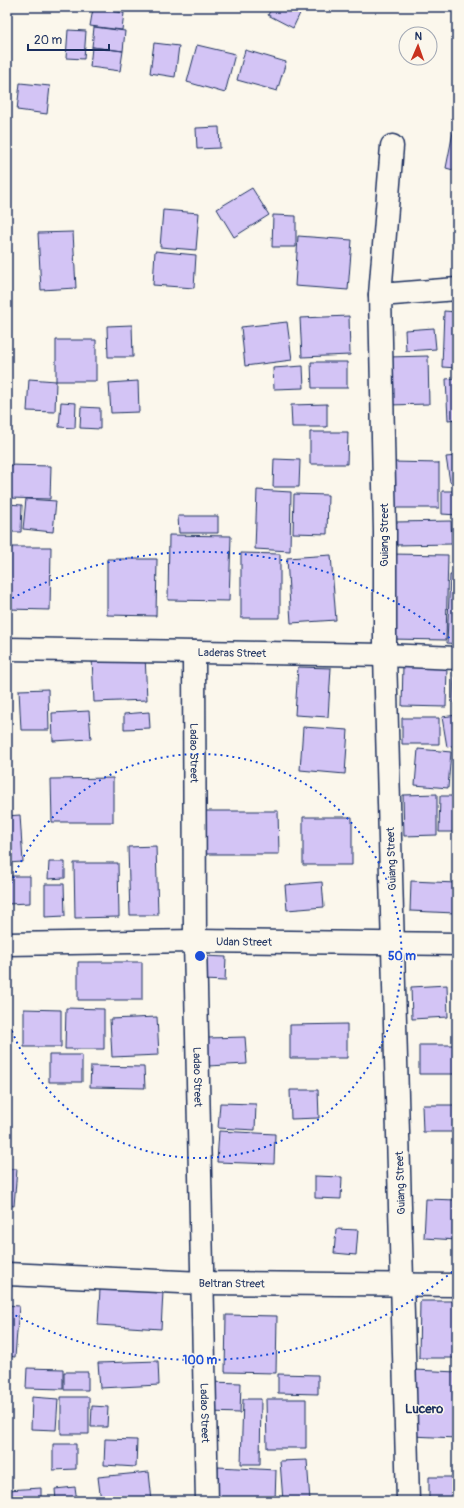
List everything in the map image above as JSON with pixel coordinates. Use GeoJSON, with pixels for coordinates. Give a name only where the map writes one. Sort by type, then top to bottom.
{"type":"FeatureCollection","features":[{"type":"Feature","properties":{"kind":"street","name":"Guiang Street"},"geometry":{"type":"LineString","coordinates":[[392,146],[380,295],[385,532],[385,655],[408,1501]]}},
{"type":"Feature","properties":{"kind":"street"},"geometry":{"type":"LineString","coordinates":[[380,295],[457,288]]}},
{"type":"Feature","properties":{"kind":"street","name":"Laderas Street"},"geometry":{"type":"LineString","coordinates":[[7,650],[385,655],[457,658]]}},
{"type":"Feature","properties":{"kind":"street","name":"Ladao Street"},"geometry":{"type":"LineString","coordinates":[[194,652],[195,941],[208,1501]]}},
{"type":"Feature","properties":{"kind":"street","name":"Udan Street"},"geometry":{"type":"LineString","coordinates":[[7,944],[195,941],[457,944]]}},
{"type":"Feature","properties":{"kind":"street","name":"Beltran Street"},"geometry":{"type":"LineString","coordinates":[[7,1274],[202,1283],[457,1285]]}},
{"type":"Feature","properties":{"kind":"building"},"geometry":{"type":"Polygon","coordinates":[[[272,7],[303,7],[293,28],[268,15],[272,7]]]}},
{"type":"Feature","properties":{"kind":"building"},"geometry":{"type":"Polygon","coordinates":[[[93,9],[124,13],[122,30],[90,26],[93,9]]]}},
{"type":"Feature","properties":{"kind":"building"},"geometry":{"type":"Polygon","coordinates":[[[94,27],[125,31],[123,51],[92,47],[94,27]]]}},
{"type":"Feature","properties":{"kind":"building"},"geometry":{"type":"Polygon","coordinates":[[[68,30],[86,31],[84,59],[66,58],[68,30]]]}},
{"type":"Feature","properties":{"kind":"building"},"geometry":{"type":"Polygon","coordinates":[[[154,43],[179,46],[175,77],[150,73],[154,43]]]}},
{"type":"Feature","properties":{"kind":"building"},"geometry":{"type":"Polygon","coordinates":[[[197,45],[235,54],[225,93],[187,82],[197,45]]]}},
{"type":"Feature","properties":{"kind":"building"},"geometry":{"type":"Polygon","coordinates":[[[92,47],[123,51],[120,71],[90,67],[92,47]]]}},
{"type":"Feature","properties":{"kind":"building"},"geometry":{"type":"Polygon","coordinates":[[[245,50],[286,62],[277,91],[237,80],[245,50]]]}},
{"type":"Feature","properties":{"kind":"building"},"geometry":{"type":"Polygon","coordinates":[[[20,83],[50,86],[47,114],[17,110],[20,83]]]}},
{"type":"Feature","properties":{"kind":"building"},"geometry":{"type":"Polygon","coordinates":[[[455,122],[457,122],[457,171],[446,168],[455,122]]]}},
{"type":"Feature","properties":{"kind":"building"},"geometry":{"type":"Polygon","coordinates":[[[219,127],[220,148],[197,149],[196,128],[219,127]]]}},
{"type":"Feature","properties":{"kind":"building"},"geometry":{"type":"Polygon","coordinates":[[[252,188],[269,215],[234,237],[217,209],[252,188]]]}},
{"type":"Feature","properties":{"kind":"building"},"geometry":{"type":"Polygon","coordinates":[[[163,210],[199,213],[196,250],[160,247],[163,210]]]}},
{"type":"Feature","properties":{"kind":"building"},"geometry":{"type":"Polygon","coordinates":[[[273,215],[296,216],[296,247],[272,247],[273,215]]]}},
{"type":"Feature","properties":{"kind":"building"},"geometry":{"type":"Polygon","coordinates":[[[73,232],[76,288],[41,290],[38,233],[73,232]]]}},
{"type":"Feature","properties":{"kind":"building"},"geometry":{"type":"Polygon","coordinates":[[[298,236],[352,240],[348,290],[295,286],[298,236]]]}},
{"type":"Feature","properties":{"kind":"building"},"geometry":{"type":"Polygon","coordinates":[[[155,251],[196,255],[194,288],[153,285],[155,251]]]}},
{"type":"Feature","properties":{"kind":"building"},"geometry":{"type":"Polygon","coordinates":[[[444,311],[457,312],[457,368],[442,367],[444,311]]]}},
{"type":"Feature","properties":{"kind":"building"},"geometry":{"type":"Polygon","coordinates":[[[349,316],[350,355],[302,357],[300,318],[349,316]]]}},
{"type":"Feature","properties":{"kind":"building"},"geometry":{"type":"Polygon","coordinates":[[[287,322],[292,360],[245,366],[241,327],[287,322]]]}},
{"type":"Feature","properties":{"kind":"building"},"geometry":{"type":"Polygon","coordinates":[[[132,325],[133,357],[108,357],[107,326],[132,325]]]}},
{"type":"Feature","properties":{"kind":"building"},"geometry":{"type":"Polygon","coordinates":[[[434,328],[436,349],[406,351],[405,330],[434,328]]]}},
{"type":"Feature","properties":{"kind":"building"},"geometry":{"type":"Polygon","coordinates":[[[56,340],[96,340],[96,381],[56,381],[56,340]]]}},
{"type":"Feature","properties":{"kind":"building"},"geometry":{"type":"Polygon","coordinates":[[[428,356],[429,404],[389,405],[388,357],[428,356]]]}},
{"type":"Feature","properties":{"kind":"building"},"geometry":{"type":"Polygon","coordinates":[[[311,362],[347,362],[347,388],[312,388],[311,362]]]}},
{"type":"Feature","properties":{"kind":"building"},"geometry":{"type":"Polygon","coordinates":[[[303,366],[304,388],[274,389],[273,368],[303,366]]]}},
{"type":"Feature","properties":{"kind":"building"},"geometry":{"type":"Polygon","coordinates":[[[457,378],[457,419],[448,420],[446,379],[457,378]]]}},
{"type":"Feature","properties":{"kind":"building"},"geometry":{"type":"Polygon","coordinates":[[[29,379],[56,381],[55,412],[27,411],[29,379]]]}},
{"type":"Feature","properties":{"kind":"building"},"geometry":{"type":"Polygon","coordinates":[[[138,381],[139,412],[111,413],[109,383],[138,381]]]}},
{"type":"Feature","properties":{"kind":"building"},"geometry":{"type":"Polygon","coordinates":[[[61,402],[76,403],[75,428],[59,427],[61,402]]]}},
{"type":"Feature","properties":{"kind":"building"},"geometry":{"type":"Polygon","coordinates":[[[327,404],[327,427],[292,427],[291,405],[327,404]]]}},
{"type":"Feature","properties":{"kind":"building"},"geometry":{"type":"Polygon","coordinates":[[[81,407],[100,408],[100,429],[80,428],[81,407]]]}},
{"type":"Feature","properties":{"kind":"building"},"geometry":{"type":"Polygon","coordinates":[[[310,432],[348,432],[347,464],[310,464],[310,432]]]}},
{"type":"Feature","properties":{"kind":"building"},"geometry":{"type":"Polygon","coordinates":[[[457,456],[457,481],[450,482],[446,457],[457,456]]]}},
{"type":"Feature","properties":{"kind":"building"},"geometry":{"type":"Polygon","coordinates":[[[274,459],[300,460],[299,487],[273,487],[274,459]]]}},
{"type":"Feature","properties":{"kind":"building"},"geometry":{"type":"Polygon","coordinates":[[[393,462],[439,463],[439,508],[393,508],[393,462]]]}},
{"type":"Feature","properties":{"kind":"building"},"geometry":{"type":"Polygon","coordinates":[[[7,465],[51,466],[50,499],[7,498],[7,465]]]}},
{"type":"Feature","properties":{"kind":"building"},"geometry":{"type":"Polygon","coordinates":[[[257,490],[291,492],[290,551],[255,549],[257,490]]]}},
{"type":"Feature","properties":{"kind":"building"},"geometry":{"type":"Polygon","coordinates":[[[442,491],[457,491],[457,515],[442,514],[442,491]]]}},
{"type":"Feature","properties":{"kind":"building"},"geometry":{"type":"Polygon","coordinates":[[[294,494],[328,495],[327,534],[293,533],[294,494]]]}},
{"type":"Feature","properties":{"kind":"building"},"geometry":{"type":"Polygon","coordinates":[[[26,499],[56,501],[53,532],[23,529],[26,499]]]}},
{"type":"Feature","properties":{"kind":"building"},"geometry":{"type":"Polygon","coordinates":[[[7,504],[22,505],[21,532],[7,532],[7,504]]]}},
{"type":"Feature","properties":{"kind":"building"},"geometry":{"type":"Polygon","coordinates":[[[178,516],[218,516],[218,533],[179,533],[178,516]]]}},
{"type":"Feature","properties":{"kind":"building"},"geometry":{"type":"Polygon","coordinates":[[[451,521],[452,544],[396,545],[395,522],[451,521]]]}},
{"type":"Feature","properties":{"kind":"building"},"geometry":{"type":"Polygon","coordinates":[[[169,535],[231,536],[229,601],[168,600],[169,535]]]}},
{"type":"Feature","properties":{"kind":"building"},"geometry":{"type":"Polygon","coordinates":[[[7,547],[51,547],[50,610],[7,609],[7,547]]]}},
{"type":"Feature","properties":{"kind":"building"},"geometry":{"type":"Polygon","coordinates":[[[241,553],[280,554],[280,618],[241,618],[241,553]]]}},
{"type":"Feature","properties":{"kind":"building"},"geometry":{"type":"Polygon","coordinates":[[[392,554],[448,555],[446,640],[390,639],[392,554]]]}},
{"type":"Feature","properties":{"kind":"building"},"geometry":{"type":"Polygon","coordinates":[[[331,555],[336,620],[291,623],[287,558],[331,555]]]}},
{"type":"Feature","properties":{"kind":"building"},"geometry":{"type":"Polygon","coordinates":[[[107,559],[157,559],[156,616],[107,615],[107,559]]]}},
{"type":"Feature","properties":{"kind":"building"},"geometry":{"type":"Polygon","coordinates":[[[450,575],[457,575],[457,644],[447,643],[450,575]]]}},
{"type":"Feature","properties":{"kind":"building"},"geometry":{"type":"Polygon","coordinates":[[[145,655],[147,700],[94,702],[92,658],[145,655]]]}},
{"type":"Feature","properties":{"kind":"building"},"geometry":{"type":"Polygon","coordinates":[[[403,665],[447,666],[446,707],[402,706],[403,665]]]}},
{"type":"Feature","properties":{"kind":"building"},"geometry":{"type":"Polygon","coordinates":[[[298,667],[331,668],[328,717],[295,715],[298,667]]]}},
{"type":"Feature","properties":{"kind":"building"},"geometry":{"type":"Polygon","coordinates":[[[454,667],[457,667],[457,703],[453,703],[454,667]]]}},
{"type":"Feature","properties":{"kind":"building"},"geometry":{"type":"Polygon","coordinates":[[[48,689],[49,730],[21,730],[19,690],[48,689]]]}},
{"type":"Feature","properties":{"kind":"building"},"geometry":{"type":"Polygon","coordinates":[[[89,711],[91,739],[53,741],[52,713],[89,711]]]}},
{"type":"Feature","properties":{"kind":"building"},"geometry":{"type":"Polygon","coordinates":[[[149,712],[150,728],[124,729],[124,714],[149,712]]]}},
{"type":"Feature","properties":{"kind":"building"},"geometry":{"type":"Polygon","coordinates":[[[457,715],[457,745],[447,747],[442,717],[457,715]]]}},
{"type":"Feature","properties":{"kind":"building"},"geometry":{"type":"Polygon","coordinates":[[[402,718],[439,718],[439,744],[402,744],[402,718]]]}},
{"type":"Feature","properties":{"kind":"building"},"geometry":{"type":"Polygon","coordinates":[[[303,727],[348,730],[345,774],[300,770],[303,727]]]}},
{"type":"Feature","properties":{"kind":"building"},"geometry":{"type":"Polygon","coordinates":[[[418,749],[451,752],[448,788],[415,785],[418,749]]]}},
{"type":"Feature","properties":{"kind":"building"},"geometry":{"type":"Polygon","coordinates":[[[113,778],[113,822],[52,822],[51,779],[113,778]]]}},
{"type":"Feature","properties":{"kind":"building"},"geometry":{"type":"Polygon","coordinates":[[[437,794],[437,835],[404,836],[403,795],[437,794]]]}},
{"type":"Feature","properties":{"kind":"building"},"geometry":{"type":"Polygon","coordinates":[[[440,796],[457,796],[457,832],[439,832],[440,796]]]}},
{"type":"Feature","properties":{"kind":"building"},"geometry":{"type":"Polygon","coordinates":[[[205,811],[278,811],[279,854],[205,854],[205,811]]]}},
{"type":"Feature","properties":{"kind":"building"},"geometry":{"type":"Polygon","coordinates":[[[20,815],[23,862],[7,863],[7,816],[20,815]]]}},
{"type":"Feature","properties":{"kind":"building"},"geometry":{"type":"Polygon","coordinates":[[[303,817],[352,817],[352,865],[303,865],[303,817]]]}},
{"type":"Feature","properties":{"kind":"building"},"geometry":{"type":"Polygon","coordinates":[[[156,846],[158,915],[130,915],[128,847],[156,846]]]}},
{"type":"Feature","properties":{"kind":"building"},"geometry":{"type":"Polygon","coordinates":[[[49,862],[65,862],[65,878],[48,879],[49,862]]]}},
{"type":"Feature","properties":{"kind":"building"},"geometry":{"type":"Polygon","coordinates":[[[74,863],[118,863],[119,917],[75,918],[74,863]]]}},
{"type":"Feature","properties":{"kind":"building"},"geometry":{"type":"Polygon","coordinates":[[[7,876],[30,876],[30,903],[7,904],[7,876]]]}},
{"type":"Feature","properties":{"kind":"building"},"geometry":{"type":"Polygon","coordinates":[[[411,881],[456,883],[455,913],[410,911],[411,881]]]}},
{"type":"Feature","properties":{"kind":"building"},"geometry":{"type":"Polygon","coordinates":[[[322,882],[324,907],[287,910],[285,885],[322,882]]]}},
{"type":"Feature","properties":{"kind":"building"},"geometry":{"type":"Polygon","coordinates":[[[45,884],[64,884],[65,916],[45,917],[45,884]]]}},
{"type":"Feature","properties":{"kind":"building"},"geometry":{"type":"Polygon","coordinates":[[[204,956],[226,957],[225,981],[203,980],[204,956]]]}},
{"type":"Feature","properties":{"kind":"building"},"geometry":{"type":"Polygon","coordinates":[[[78,962],[142,962],[142,1000],[78,1000],[78,962]]]}},
{"type":"Feature","properties":{"kind":"building"},"geometry":{"type":"Polygon","coordinates":[[[447,985],[448,1017],[412,1019],[411,987],[447,985]]]}},
{"type":"Feature","properties":{"kind":"building"},"geometry":{"type":"Polygon","coordinates":[[[66,1008],[104,1009],[104,1049],[65,1049],[66,1008]]]}},
{"type":"Feature","properties":{"kind":"building"},"geometry":{"type":"Polygon","coordinates":[[[24,1009],[61,1010],[61,1047],[24,1047],[24,1009]]]}},
{"type":"Feature","properties":{"kind":"building"},"geometry":{"type":"Polygon","coordinates":[[[157,1017],[159,1055],[112,1057],[110,1019],[157,1017]]]}},
{"type":"Feature","properties":{"kind":"building"},"geometry":{"type":"Polygon","coordinates":[[[347,1024],[347,1058],[290,1058],[290,1025],[347,1024]]]}},
{"type":"Feature","properties":{"kind":"building"},"geometry":{"type":"Polygon","coordinates":[[[245,1037],[247,1064],[208,1066],[207,1038],[245,1037]]]}},
{"type":"Feature","properties":{"kind":"building"},"geometry":{"type":"Polygon","coordinates":[[[419,1045],[457,1045],[457,1074],[419,1074],[419,1045]]]}},
{"type":"Feature","properties":{"kind":"building"},"geometry":{"type":"Polygon","coordinates":[[[49,1055],[82,1055],[82,1082],[49,1082],[49,1055]]]}},
{"type":"Feature","properties":{"kind":"building"},"geometry":{"type":"Polygon","coordinates":[[[91,1066],[144,1067],[145,1088],[90,1087],[91,1066]]]}},
{"type":"Feature","properties":{"kind":"building"},"geometry":{"type":"Polygon","coordinates":[[[290,1090],[318,1090],[319,1118],[291,1119],[290,1090]]]}},
{"type":"Feature","properties":{"kind":"building"},"geometry":{"type":"Polygon","coordinates":[[[220,1103],[256,1104],[255,1130],[218,1128],[220,1103]]]}},
{"type":"Feature","properties":{"kind":"building"},"geometry":{"type":"Polygon","coordinates":[[[422,1105],[457,1105],[457,1132],[423,1132],[422,1105]]]}},
{"type":"Feature","properties":{"kind":"building"},"geometry":{"type":"Polygon","coordinates":[[[219,1131],[275,1134],[274,1164],[217,1162],[219,1131]]]}},
{"type":"Feature","properties":{"kind":"building"},"geometry":{"type":"Polygon","coordinates":[[[7,1169],[17,1169],[14,1206],[7,1205],[7,1169]]]}},
{"type":"Feature","properties":{"kind":"building"},"geometry":{"type":"Polygon","coordinates":[[[315,1176],[342,1177],[341,1199],[315,1198],[315,1176]]]}},
{"type":"Feature","properties":{"kind":"building"},"geometry":{"type":"Polygon","coordinates":[[[426,1199],[457,1200],[457,1240],[424,1238],[426,1199]]]}},
{"type":"Feature","properties":{"kind":"building"},"geometry":{"type":"Polygon","coordinates":[[[336,1229],[358,1230],[356,1255],[334,1253],[336,1229]]]}},
{"type":"Feature","properties":{"kind":"building"},"geometry":{"type":"Polygon","coordinates":[[[100,1289],[163,1292],[161,1329],[98,1325],[100,1289]]]}},
{"type":"Feature","properties":{"kind":"building"},"geometry":{"type":"Polygon","coordinates":[[[420,1301],[457,1301],[457,1358],[419,1358],[420,1301]]]}},
{"type":"Feature","properties":{"kind":"building"},"geometry":{"type":"Polygon","coordinates":[[[7,1305],[19,1306],[15,1357],[7,1356],[7,1305]]]}},
{"type":"Feature","properties":{"kind":"building"},"geometry":{"type":"Polygon","coordinates":[[[226,1315],[277,1316],[276,1373],[225,1372],[226,1315]]]}},
{"type":"Feature","properties":{"kind":"building"},"geometry":{"type":"Polygon","coordinates":[[[158,1361],[159,1385],[100,1388],[98,1363],[158,1361]]]}},
{"type":"Feature","properties":{"kind":"building"},"geometry":{"type":"Polygon","coordinates":[[[27,1368],[63,1369],[63,1389],[26,1388],[27,1368]]]}},
{"type":"Feature","properties":{"kind":"building"},"geometry":{"type":"Polygon","coordinates":[[[414,1370],[457,1372],[457,1438],[411,1436],[414,1370]]]}},
{"type":"Feature","properties":{"kind":"building"},"geometry":{"type":"Polygon","coordinates":[[[64,1372],[88,1372],[88,1390],[64,1390],[64,1372]]]}},
{"type":"Feature","properties":{"kind":"building"},"geometry":{"type":"Polygon","coordinates":[[[278,1374],[318,1375],[318,1394],[278,1393],[278,1374]]]}},
{"type":"Feature","properties":{"kind":"building"},"geometry":{"type":"Polygon","coordinates":[[[211,1382],[241,1383],[240,1413],[210,1412],[211,1382]]]}},
{"type":"Feature","properties":{"kind":"building"},"geometry":{"type":"Polygon","coordinates":[[[32,1397],[58,1399],[56,1430],[31,1429],[32,1397]]]}},
{"type":"Feature","properties":{"kind":"building"},"geometry":{"type":"Polygon","coordinates":[[[61,1397],[89,1397],[89,1434],[61,1434],[61,1397]]]}},
{"type":"Feature","properties":{"kind":"building"},"geometry":{"type":"Polygon","coordinates":[[[243,1399],[261,1399],[260,1464],[241,1464],[243,1399]]]}},
{"type":"Feature","properties":{"kind":"building"},"geometry":{"type":"Polygon","coordinates":[[[266,1399],[306,1399],[306,1448],[267,1448],[266,1399]]]}},
{"type":"Feature","properties":{"kind":"building"},"geometry":{"type":"Polygon","coordinates":[[[92,1406],[108,1407],[107,1427],[91,1427],[92,1406]]]}},
{"type":"Feature","properties":{"kind":"building"},"geometry":{"type":"Polygon","coordinates":[[[105,1439],[137,1440],[136,1467],[104,1465],[105,1439]]]}},
{"type":"Feature","properties":{"kind":"building"},"geometry":{"type":"Polygon","coordinates":[[[53,1444],[76,1444],[76,1469],[53,1470],[53,1444]]]}},
{"type":"Feature","properties":{"kind":"building"},"geometry":{"type":"Polygon","coordinates":[[[307,1460],[310,1501],[283,1501],[280,1461],[307,1460]]]}},
{"type":"Feature","properties":{"kind":"building"},"geometry":{"type":"Polygon","coordinates":[[[218,1467],[276,1470],[275,1501],[217,1501],[218,1467]]]}},
{"type":"Feature","properties":{"kind":"building"},"geometry":{"type":"Polygon","coordinates":[[[149,1472],[152,1501],[101,1501],[98,1477],[149,1472]]]}},
{"type":"Feature","properties":{"kind":"building"},"geometry":{"type":"Polygon","coordinates":[[[429,1477],[457,1477],[457,1501],[429,1501],[429,1477]]]}},
{"type":"Feature","properties":{"kind":"building"},"geometry":{"type":"Polygon","coordinates":[[[75,1487],[77,1501],[56,1501],[55,1489],[75,1487]]]}},
{"type":"Feature","properties":{"kind":"building"},"geometry":{"type":"Polygon","coordinates":[[[41,1488],[41,1501],[8,1501],[7,1490],[41,1488]]]}},
{"type":"Feature","properties":{"kind":"district","name":"Lucero"},"geometry":{"type":"Point","coordinates":[424,1408]}}]}
